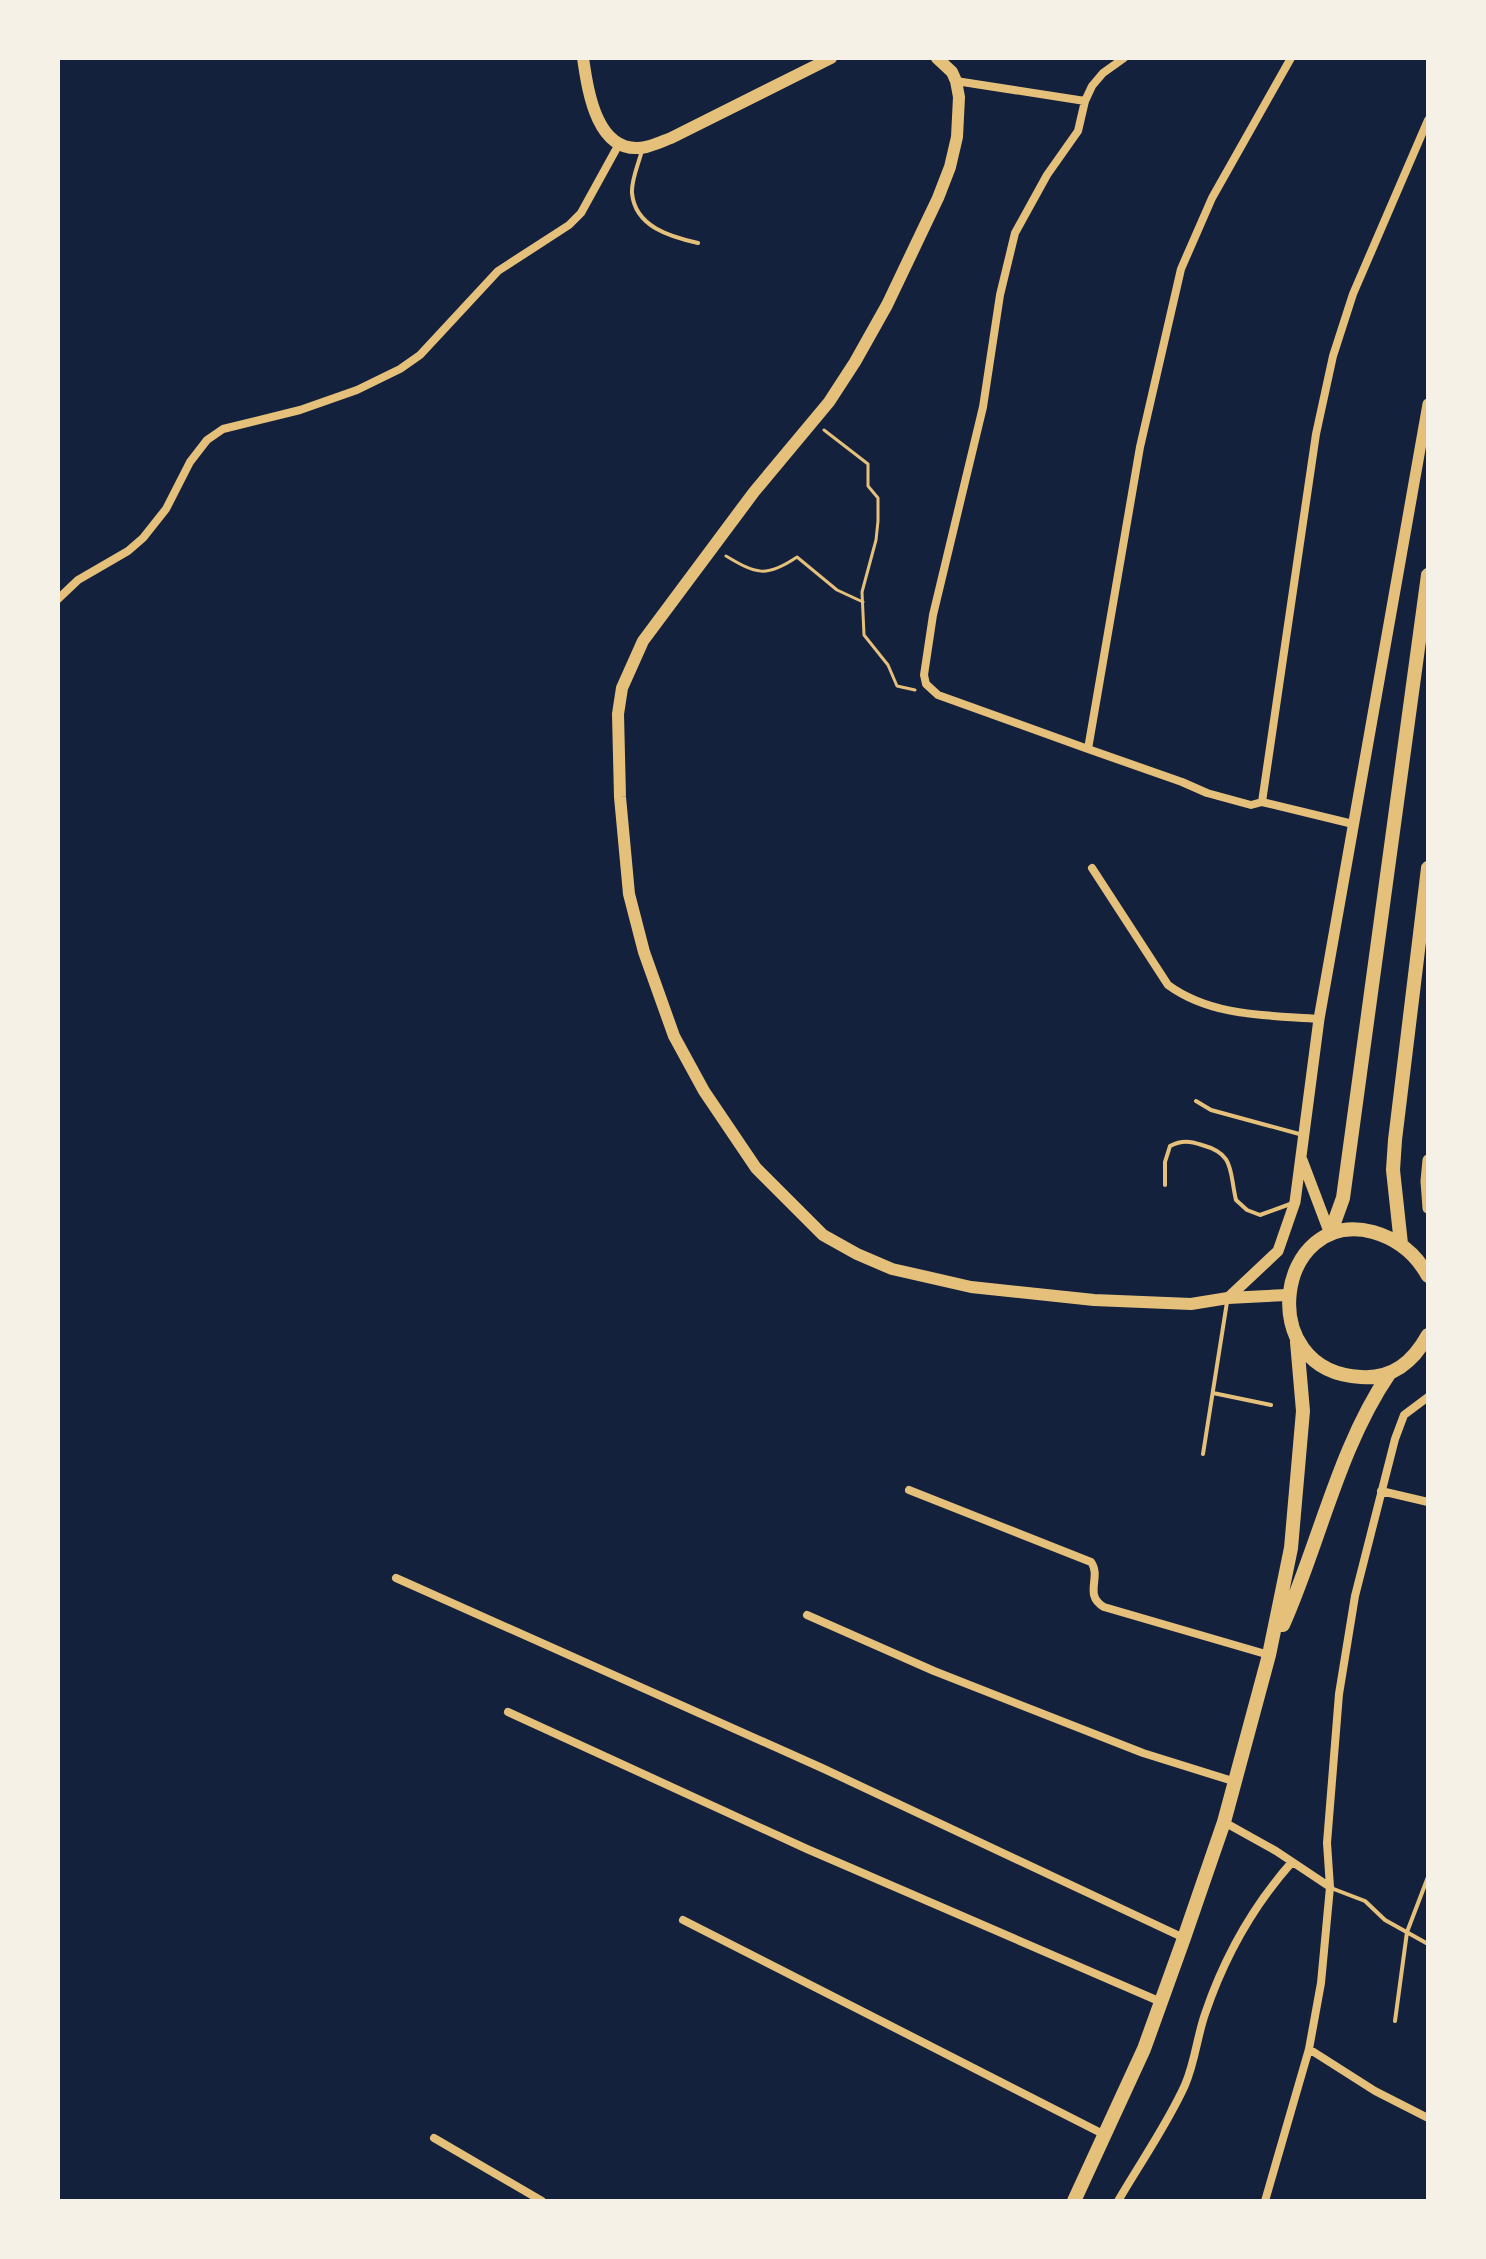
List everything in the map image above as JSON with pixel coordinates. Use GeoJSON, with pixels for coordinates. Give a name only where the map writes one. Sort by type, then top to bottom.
{"type":"FeatureCollection","features":[{"type":"Feature","properties":{"kind":"highway"},"geometry":{"type":"LineString","coordinates":[[1330,1234],[1343,1198],[1428,575]]}},
{"type":"Feature","properties":{"kind":"highway"},"geometry":{"type":"LineString","coordinates":[[1401,1244],[1395,1204],[1394,1155],[1428,868]]}},
{"type":"Feature","properties":{"kind":"highway"},"geometry":{"type":"LineString","coordinates":[[1074,2201],[1144,2049],[1184,1938],[1224,1822],[1269,1655],[1291,1548],[1303,1411],[1297,1342],[1289,1320],[1287,1295],[1291,1276],[1313,1246],[1330,1234],[1365,1230],[1385,1235],[1401,1244],[1428,1276]]}},
{"type":"Feature","properties":{"kind":"highway"},"geometry":{"type":"LineString","coordinates":[[1297,1342],[1313,1359],[1333,1373],[1362,1377],[1389,1374],[1403,1367],[1418,1353],[1428,1335]]}},
{"type":"Feature","properties":{"kind":"highway"},"geometry":{"type":"LineString","coordinates":[[1269,1655],[1301,1584],[1360,1422],[1389,1374]]}},
{"type":"Feature","properties":{"kind":"main road"},"geometry":{"type":"LineString","coordinates":[[583,58],[593,109],[604,130],[619,144],[642,147],[671,138],[831,58]]}},
{"type":"Feature","properties":{"kind":"main road"},"geometry":{"type":"LineString","coordinates":[[937,58],[952,72],[956,81],[959,97],[957,137],[938,198],[887,305],[829,402],[754,492],[643,641],[628,673],[618,714],[620,797],[629,894],[644,952],[669,1022],[704,1091],[756,1168],[823,1235],[857,1254],[892,1269],[971,1287],[1094,1300],[1191,1304],[1228,1298],[1287,1295]]}},
{"type":"Feature","properties":{"kind":"street"},"geometry":{"type":"LineString","coordinates":[[1124,58],[1103,73],[1092,86],[1078,131],[1022,217],[1008,260],[983,407],[933,615],[924,675],[926,684],[938,695],[1207,793],[1251,805],[1262,802],[1353,824]]}},
{"type":"Feature","properties":{"kind":"street"},"geometry":{"type":"LineString","coordinates":[[1088,749],[1140,447],[1181,269],[1212,198],[1291,58]]}},
{"type":"Feature","properties":{"kind":"street"},"geometry":{"type":"LineString","coordinates":[[956,81],[1085,101]]}},
{"type":"Feature","properties":{"kind":"street"},"geometry":{"type":"LineString","coordinates":[[1262,802],[1316,434],[1333,356],[1353,294],[1428,120]]}},
{"type":"Feature","properties":{"kind":"street"},"geometry":{"type":"LineString","coordinates":[[58,599],[78,580],[128,551],[143,538],[166,509],[190,462],[207,440],[223,429],[300,410],[357,390],[400,369],[420,355],[498,271],[569,225],[581,213],[619,144]]}},
{"type":"Feature","properties":{"kind":"street"},"geometry":{"type":"LineString","coordinates":[[1228,1298],[1278,1251],[1295,1202],[1319,1019],[1428,404]]}},
{"type":"Feature","properties":{"kind":"street"},"geometry":{"type":"LineString","coordinates":[[1092,868],[1168,985],[1180,994],[1198,1003],[1234,1013],[1319,1019]]}},
{"type":"Feature","properties":{"kind":"street"},"geometry":{"type":"LineString","coordinates":[[1302,1159],[1330,1234]]}},
{"type":"Feature","properties":{"kind":"street"},"geometry":{"type":"LineString","coordinates":[[1428,1160],[1428,1208]]}},
{"type":"Feature","properties":{"kind":"street"},"geometry":{"type":"LineString","coordinates":[[1265,2201],[1309,2049],[1321,1983],[1330,1887],[1327,1843],[1339,1694],[1355,1596],[1395,1439],[1404,1415],[1428,1397]]}},
{"type":"Feature","properties":{"kind":"street"},"geometry":{"type":"LineString","coordinates":[[909,1490],[1091,1562],[1096,1572],[1092,1594],[1104,1607],[1269,1655]]}},
{"type":"Feature","properties":{"kind":"street"},"geometry":{"type":"LineString","coordinates":[[1381,1491],[1428,1502]]}},
{"type":"Feature","properties":{"kind":"street"},"geometry":{"type":"LineString","coordinates":[[396,1578],[808,1761],[1184,1938]]}},
{"type":"Feature","properties":{"kind":"street"},"geometry":{"type":"LineString","coordinates":[[807,1615],[934,1671],[1130,1748],[1236,1782]]}},
{"type":"Feature","properties":{"kind":"street"},"geometry":{"type":"LineString","coordinates":[[508,1712],[807,1849],[1161,2002]]}},
{"type":"Feature","properties":{"kind":"street"},"geometry":{"type":"LineString","coordinates":[[1224,1822],[1330,1887]]}},
{"type":"Feature","properties":{"kind":"street"},"geometry":{"type":"LineString","coordinates":[[1118,2201],[1185,2084],[1203,2017],[1221,1970],[1241,1932],[1292,1862]]}},
{"type":"Feature","properties":{"kind":"street"},"geometry":{"type":"LineString","coordinates":[[683,1920],[1106,2135]]}},
{"type":"Feature","properties":{"kind":"street"},"geometry":{"type":"LineString","coordinates":[[1309,2049],[1375,2091],[1428,2118]]}},
{"type":"Feature","properties":{"kind":"street"},"geometry":{"type":"LineString","coordinates":[[434,2138],[542,2201]]}},
{"type":"Feature","properties":{"kind":"lane"},"geometry":{"type":"LineString","coordinates":[[642,147],[632,191],[642,218],[674,237],[698,243]]}},
{"type":"Feature","properties":{"kind":"lane"},"geometry":{"type":"LineString","coordinates":[[1196,1101],[1211,1110],[1305,1136]]}},
{"type":"Feature","properties":{"kind":"lane"},"geometry":{"type":"LineString","coordinates":[[1165,1185],[1165,1162],[1170,1146],[1187,1141],[1220,1150],[1229,1162],[1236,1200],[1247,1210],[1260,1215],[1295,1202]]}},
{"type":"Feature","properties":{"kind":"lane"},"geometry":{"type":"LineString","coordinates":[[1203,1454],[1228,1298]]}},
{"type":"Feature","properties":{"kind":"lane"},"geometry":{"type":"LineString","coordinates":[[1213,1393],[1271,1405]]}},
{"type":"Feature","properties":{"kind":"lane"},"geometry":{"type":"LineString","coordinates":[[1395,2021],[1407,1932],[1428,1877]]}},
{"type":"Feature","properties":{"kind":"lane"},"geometry":{"type":"LineString","coordinates":[[1330,1887],[1365,1901],[1385,1920],[1428,1944]]}},
{"type":"Feature","properties":{"kind":"path"},"geometry":{"type":"LineString","coordinates":[[813,421],[868,464],[868,486],[878,498],[876,540],[862,592],[864,635],[888,665],[897,686],[938,695]]}},
{"type":"Feature","properties":{"kind":"path"},"geometry":{"type":"LineString","coordinates":[[712,548],[746,569],[764,573],[797,557],[837,590],[863,602]]}}]}
